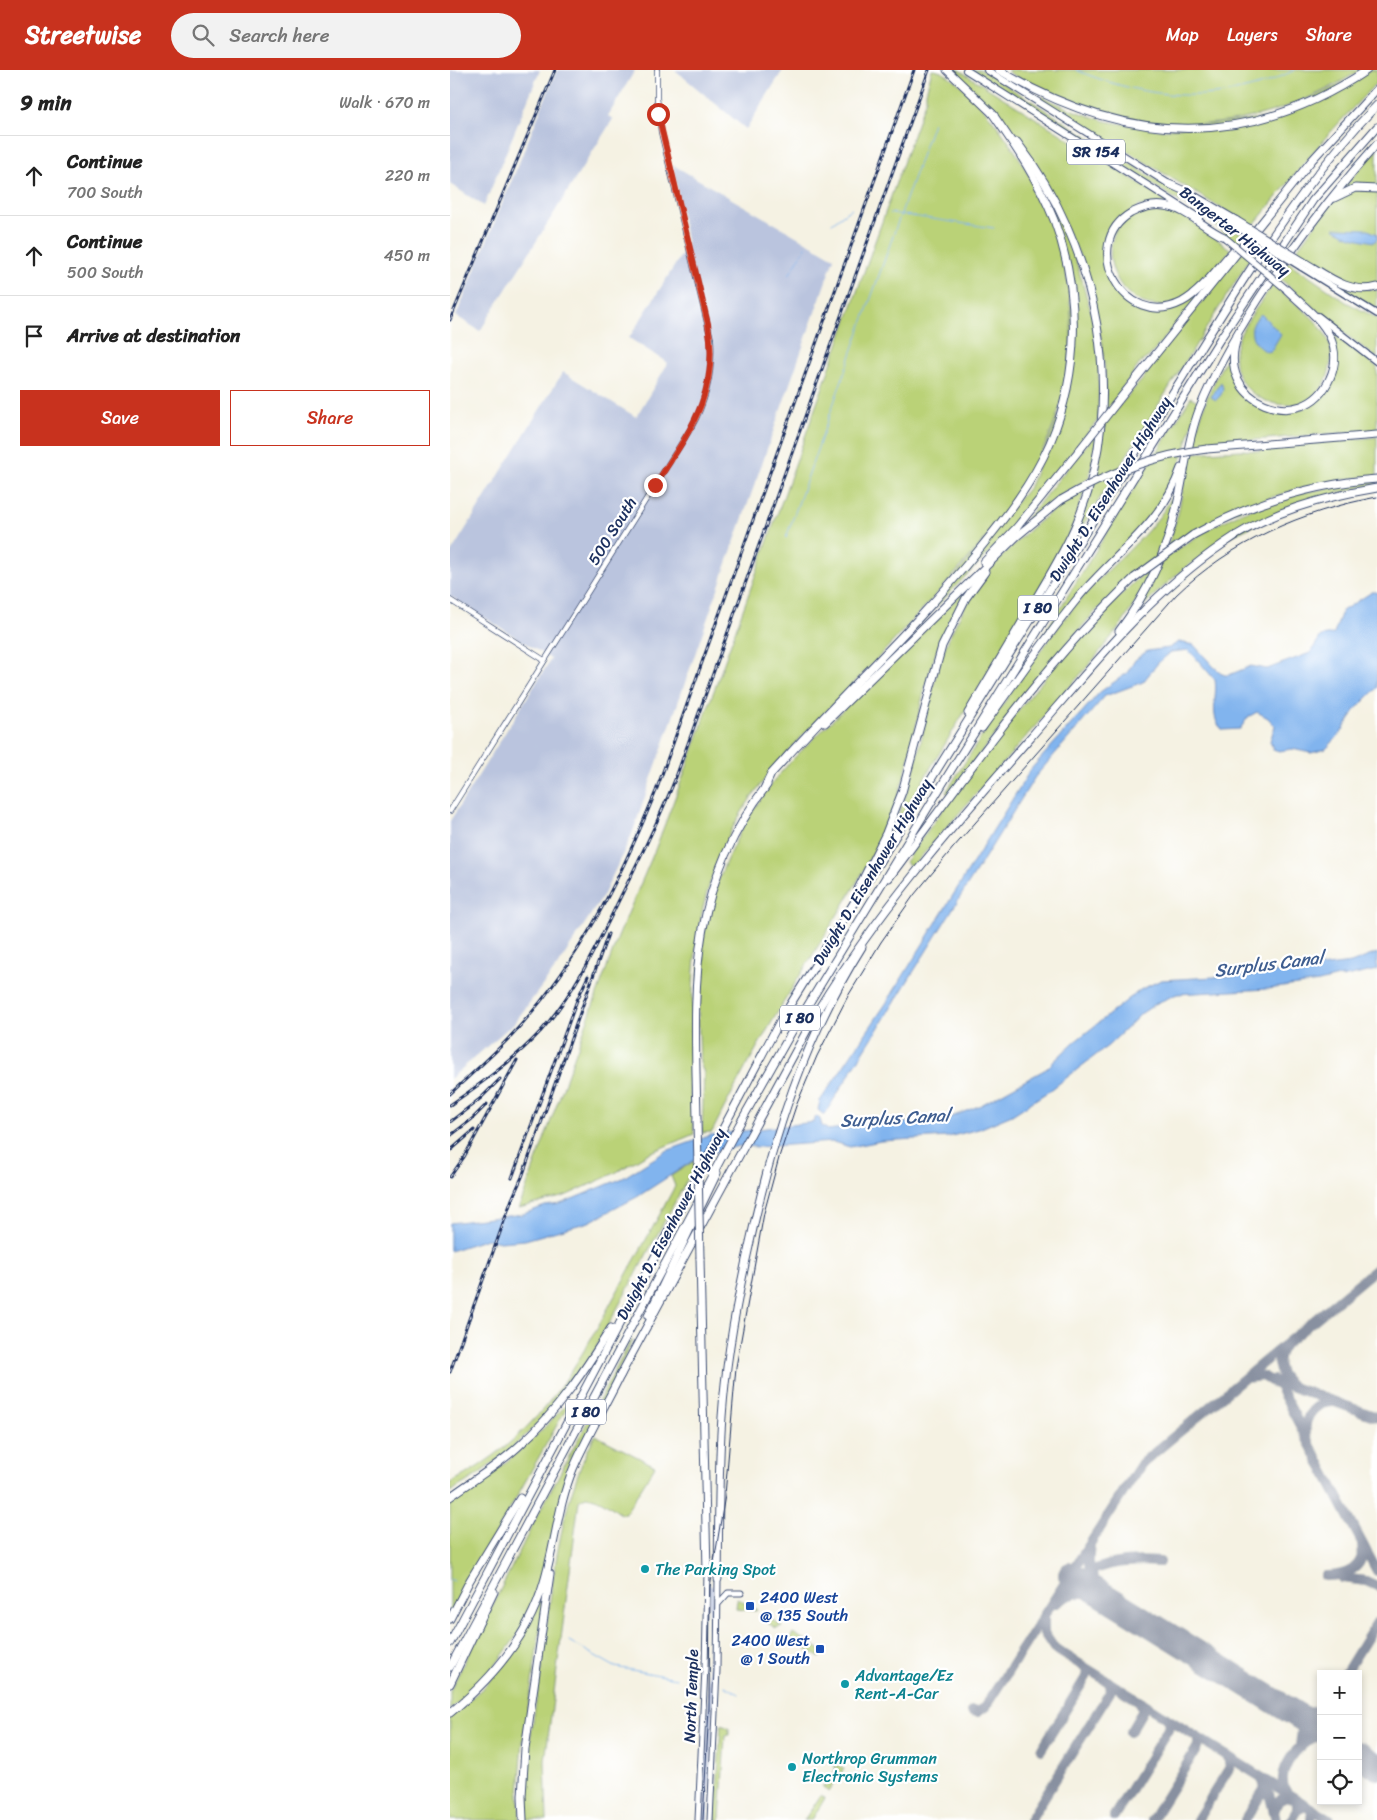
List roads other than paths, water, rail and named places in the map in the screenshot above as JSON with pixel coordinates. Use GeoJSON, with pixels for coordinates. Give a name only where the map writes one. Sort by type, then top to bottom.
{"type":"FeatureCollection","features":[{"type":"Feature","properties":{"kind":"highway"},"geometry":{"type":"LineString","coordinates":[[947,70],[1008,131],[1035,168],[1051,195],[1072,240],[1090,298],[1098,334],[1103,377],[1102,418],[1091,482],[1070,538],[959,727],[948,753]]}},
{"type":"Feature","properties":{"kind":"highway","name":"Bangerter Highway"},"geometry":{"type":"LineString","coordinates":[[966,70],[1173,200],[1224,237],[1286,289]]}},
{"type":"Feature","properties":{"kind":"highway","name":"Bangerter Highway"},"geometry":{"type":"LineString","coordinates":[[987,70],[1169,184]]}},
{"type":"Feature","properties":{"kind":"highway"},"geometry":{"type":"LineString","coordinates":[[999,70],[1048,98],[1092,115],[1134,124],[1193,128],[1230,125],[1277,114],[1315,100],[1367,70]]}},
{"type":"Feature","properties":{"kind":"highway"},"geometry":{"type":"LineString","coordinates":[[922,627],[1017,526],[1271,211],[1334,135],[1377,89]]}},
{"type":"Feature","properties":{"kind":"highway","name":"Dwight D. Eisenhower Highway"},"geometry":{"type":"LineString","coordinates":[[450,1643],[552,1447],[780,1021],[1268,241],[1320,170],[1377,105]]}},
{"type":"Feature","properties":{"kind":"highway"},"geometry":{"type":"LineString","coordinates":[[706,1572],[696,984],[702,928],[713,886],[726,852],[746,815],[777,767],[922,616],[986,541],[1030,482],[1046,453],[1058,422],[1070,377],[1073,349],[1073,302],[1069,272],[1059,236],[1044,200],[1022,157],[992,113]]}},
{"type":"Feature","properties":{"kind":"highway","name":"Dwight D. Eisenhower Highway"},"geometry":{"type":"LineString","coordinates":[[450,1667],[739,1125],[791,1033],[863,913],[1220,339],[1284,241],[1318,194],[1377,127]]}},
{"type":"Feature","properties":{"kind":"highway"},"geometry":{"type":"LineString","coordinates":[[1094,663],[1124,624],[1146,588],[1166,546],[1178,504],[1187,452],[1198,412],[1228,346],[1316,216],[1377,144]]}},
{"type":"Feature","properties":{"kind":"highway"},"geometry":{"type":"LineString","coordinates":[[1169,184],[1189,193],[1303,264],[1347,286],[1361,289],[1377,288]]}},
{"type":"Feature","properties":{"kind":"highway"},"geometry":{"type":"LineString","coordinates":[[1316,216],[1332,199],[1345,191],[1360,188],[1377,189]]}},
{"type":"Feature","properties":{"kind":"highway"},"geometry":{"type":"LineString","coordinates":[[1224,237],[1184,212],[1170,206],[1152,206],[1139,209],[1128,215],[1115,230],[1108,252],[1110,272],[1120,289],[1134,302],[1153,307],[1176,304],[1194,293],[1271,211]]}},
{"type":"Feature","properties":{"kind":"highway"},"geometry":{"type":"LineString","coordinates":[[1254,306],[1234,346],[1233,365],[1238,381],[1248,395],[1268,406],[1287,409],[1307,403],[1315,398],[1327,384],[1334,365],[1334,353],[1329,334],[1286,289]]}},
{"type":"Feature","properties":{"kind":"highway"},"geometry":{"type":"LineString","coordinates":[[764,789],[786,762],[922,627],[1032,523],[1061,500],[1090,482],[1135,464],[1175,453],[1377,435]]}},
{"type":"Feature","properties":{"kind":"highway"},"geometry":{"type":"LineString","coordinates":[[948,774],[1078,598],[1151,522],[1170,494],[1187,452]]}},
{"type":"Feature","properties":{"kind":"highway"},"geometry":{"type":"LineString","coordinates":[[863,913],[1012,715],[1096,615],[1134,578],[1193,535],[1261,503],[1306,489],[1345,481],[1377,479]]}},
{"type":"Feature","properties":{"kind":"highway"},"geometry":{"type":"LineString","coordinates":[[620,1376],[818,1008],[850,957],[912,874],[1094,663],[1164,590],[1224,543],[1264,521],[1310,502],[1377,488]]}},
{"type":"Feature","properties":{"kind":"highway"},"geometry":{"type":"LineString","coordinates":[[834,934],[889,825],[902,792],[942,646],[966,598],[996,557]]}},
{"type":"Feature","properties":{"kind":"highway"},"geometry":{"type":"LineString","coordinates":[[718,1579],[718,1510],[722,1415],[732,1329],[770,1154],[800,1065],[830,1002],[876,925],[912,874]]}},
{"type":"Feature","properties":{"kind":"highway"},"geometry":{"type":"LineString","coordinates":[[450,1713],[465,1701],[499,1666],[518,1639],[529,1618],[544,1583],[557,1524],[573,1469],[714,1184],[722,1157]]}},
{"type":"Feature","properties":{"kind":"highway"},"geometry":{"type":"LineString","coordinates":[[450,1497],[508,1455],[558,1406],[590,1363],[643,1277]]}},
{"type":"Feature","properties":{"kind":"highway"},"geometry":{"type":"LineString","coordinates":[[450,1619],[470,1580],[552,1447]]}},
{"type":"Feature","properties":{"kind":"highway"},"geometry":{"type":"LineString","coordinates":[[523,1820],[522,1796],[525,1749],[557,1524]]}},
{"type":"Feature","properties":{"kind":"highway"},"geometry":{"type":"LineString","coordinates":[[450,1684],[519,1536]]}},
{"type":"Feature","properties":{"kind":"main road","name":"Bangerter Highway"},"geometry":{"type":"LineString","coordinates":[[1303,264],[1377,314]]}},
{"type":"Feature","properties":{"kind":"main road","name":"Bangerter Highway"},"geometry":{"type":"LineString","coordinates":[[1286,289],[1377,362]]}},
{"type":"Feature","properties":{"kind":"main road","name":"North Temple"},"geometry":{"type":"LineString","coordinates":[[698,1820],[705,1668],[706,1572]]}},
{"type":"Feature","properties":{"kind":"main road","name":"North Temple"},"geometry":{"type":"LineString","coordinates":[[710,1820],[718,1579]]}},
{"type":"Feature","properties":{"kind":"main road"},"geometry":{"type":"LineString","coordinates":[[718,1605],[728,1592],[741,1593]]}},
{"type":"Feature","properties":{"kind":"street","name":"500 South"},"geometry":{"type":"LineString","coordinates":[[450,811],[690,428],[705,398],[711,370],[711,338],[661,132],[658,114],[657,70]]}},
{"type":"Feature","properties":{"kind":"street"},"geometry":{"type":"LineString","coordinates":[[450,600],[544,660]]}},
{"type":"Feature","properties":{"kind":"water"},"geometry":{"type":"Polygon","coordinates":[[[1334,228],[1366,229],[1377,234],[1377,239],[1374,242],[1358,239],[1343,234],[1334,228]]]}},
{"type":"Feature","properties":{"kind":"water"},"geometry":{"type":"Polygon","coordinates":[[[1261,314],[1281,334],[1271,351],[1267,352],[1257,344],[1252,335],[1253,325],[1261,314]]]}},
{"type":"Feature","properties":{"kind":"water"},"geometry":{"type":"Polygon","coordinates":[[[1221,382],[1222,392],[1216,400],[1211,397],[1221,382]]]}},
{"type":"Feature","properties":{"kind":"water"},"geometry":{"type":"Polygon","coordinates":[[[1372,592],[1377,592],[1377,688],[1356,709],[1341,733],[1326,749],[1311,753],[1292,749],[1279,751],[1273,749],[1270,741],[1275,726],[1268,718],[1257,712],[1248,717],[1240,729],[1223,730],[1218,725],[1215,713],[1215,680],[1189,650],[1171,652],[1158,663],[1143,682],[1105,696],[1035,777],[824,1115],[818,1110],[820,1101],[887,1002],[1031,769],[1100,692],[1127,673],[1135,660],[1147,651],[1169,648],[1179,642],[1194,645],[1224,675],[1229,675],[1251,666],[1267,669],[1310,653],[1321,636],[1334,634],[1342,611],[1372,592]]]}},
{"type":"Feature","properties":{"kind":"water"},"geometry":{"type":"Polygon","coordinates":[[[1377,953],[1377,970],[1342,978],[1343,976],[1319,982],[1268,989],[1177,994],[1157,1003],[1142,1013],[1109,1045],[1052,1089],[1012,1115],[979,1129],[948,1137],[881,1141],[850,1147],[833,1142],[759,1147],[740,1146],[702,1155],[637,1197],[589,1222],[525,1240],[500,1242],[487,1239],[450,1251],[450,1223],[523,1214],[545,1206],[560,1204],[623,1178],[666,1151],[711,1135],[814,1122],[816,1116],[820,1119],[822,1126],[828,1130],[871,1124],[922,1122],[949,1118],[981,1105],[1046,1069],[1073,1043],[1140,990],[1161,980],[1266,974],[1351,963],[1377,953]]]}},
{"type":"Feature","properties":{"kind":"waterway"},"geometry":{"type":"LineString","coordinates":[[1076,70],[1121,86],[1144,91],[1190,95],[1237,91],[1264,83],[1295,70]]}},
{"type":"Feature","properties":{"kind":"waterway"},"geometry":{"type":"LineString","coordinates":[[786,538],[933,123]]}},
{"type":"Feature","properties":{"kind":"waterway"},"geometry":{"type":"LineString","coordinates":[[832,223],[852,208]]}},
{"type":"Feature","properties":{"kind":"waterway"},"geometry":{"type":"LineString","coordinates":[[890,213],[994,228]]}},
{"type":"Feature","properties":{"kind":"waterway"},"geometry":{"type":"LineString","coordinates":[[789,275],[806,247]]}},
{"type":"Feature","properties":{"kind":"waterway"},"geometry":{"type":"LineString","coordinates":[[1186,649],[1200,661]]}},
{"type":"Feature","properties":{"kind":"waterway"},"geometry":{"type":"LineString","coordinates":[[450,1579],[454,1581]]}},
{"type":"Feature","properties":{"kind":"waterway"},"geometry":{"type":"LineString","coordinates":[[569,1641],[615,1667],[676,1678]]}},
{"type":"Feature","properties":{"kind":"waterway"},"geometry":{"type":"LineString","coordinates":[[689,1680],[696,1681]]}},
{"type":"Feature","properties":{"kind":"waterway"},"geometry":{"type":"LineString","coordinates":[[725,1686],[739,1694]]}},
{"type":"Feature","properties":{"kind":"tram line"},"geometry":{"type":"LineString","coordinates":[[703,1820],[709,1708],[710,1587],[725,1495],[736,1367],[764,1213],[780,1154],[796,1106],[817,1056],[848,996],[881,942],[914,895],[953,848],[1176,595],[1220,559],[1269,531],[1322,511],[1377,497]]}},
{"type":"Feature","properties":{"kind":"railway"},"geometry":{"type":"LineString","coordinates":[[450,320],[555,70]]}},
{"type":"Feature","properties":{"kind":"railway"},"geometry":{"type":"LineString","coordinates":[[450,1094],[508,1039],[555,983],[594,922],[642,825],[656,791],[914,70]]}},
{"type":"Feature","properties":{"kind":"railway"},"geometry":{"type":"LineString","coordinates":[[450,1105],[509,1061],[531,1042],[554,1016],[594,950],[657,823],[676,777],[929,70]]}},
{"type":"Feature","properties":{"kind":"railway"},"geometry":{"type":"LineString","coordinates":[[450,1372],[512,1199],[522,1177],[608,934]]}},
{"type":"Feature","properties":{"kind":"railway"},"geometry":{"type":"LineString","coordinates":[[512,1178],[577,1000],[588,976]]}},
{"type":"Feature","properties":{"kind":"railway"},"geometry":{"type":"LineString","coordinates":[[450,1177],[464,1157],[517,1060]]}},
{"type":"Feature","properties":{"kind":"railway"},"geometry":{"type":"LineString","coordinates":[[450,1122],[481,1098],[500,1079]]}},
{"type":"Feature","properties":{"kind":"railway"},"geometry":{"type":"LineString","coordinates":[[450,1136],[472,1119],[487,1104]]}},
{"type":"Feature","properties":{"kind":"railway"},"geometry":{"type":"LineString","coordinates":[[450,1151],[474,1130]]}},
{"type":"Feature","properties":{"kind":"place","name":"The Parking Spot"},"geometry":{"type":"Point","coordinates":[645,1569]}},
{"type":"Feature","properties":{"kind":"place","name":"2400 West @ 135 South"},"geometry":{"type":"Point","coordinates":[750,1606]}},
{"type":"Feature","properties":{"kind":"place","name":"2400 West @ 1 South"},"geometry":{"type":"Point","coordinates":[820,1649]}},
{"type":"Feature","properties":{"kind":"place","name":"Advantage/Ez Rent-A-Car"},"geometry":{"type":"Point","coordinates":[845,1684]}},
{"type":"Feature","properties":{"kind":"place","name":"Northrop Grumman Electronic Systems"},"geometry":{"type":"Point","coordinates":[792,1767]}},
{"type":"Feature","properties":{"kind":"water label","name":"Surplus Canal"},"geometry":{"type":"Point","coordinates":[1269,964]}},
{"type":"Feature","properties":{"kind":"water label","name":"Surplus Canal"},"geometry":{"type":"Point","coordinates":[895,1118]}}]}
